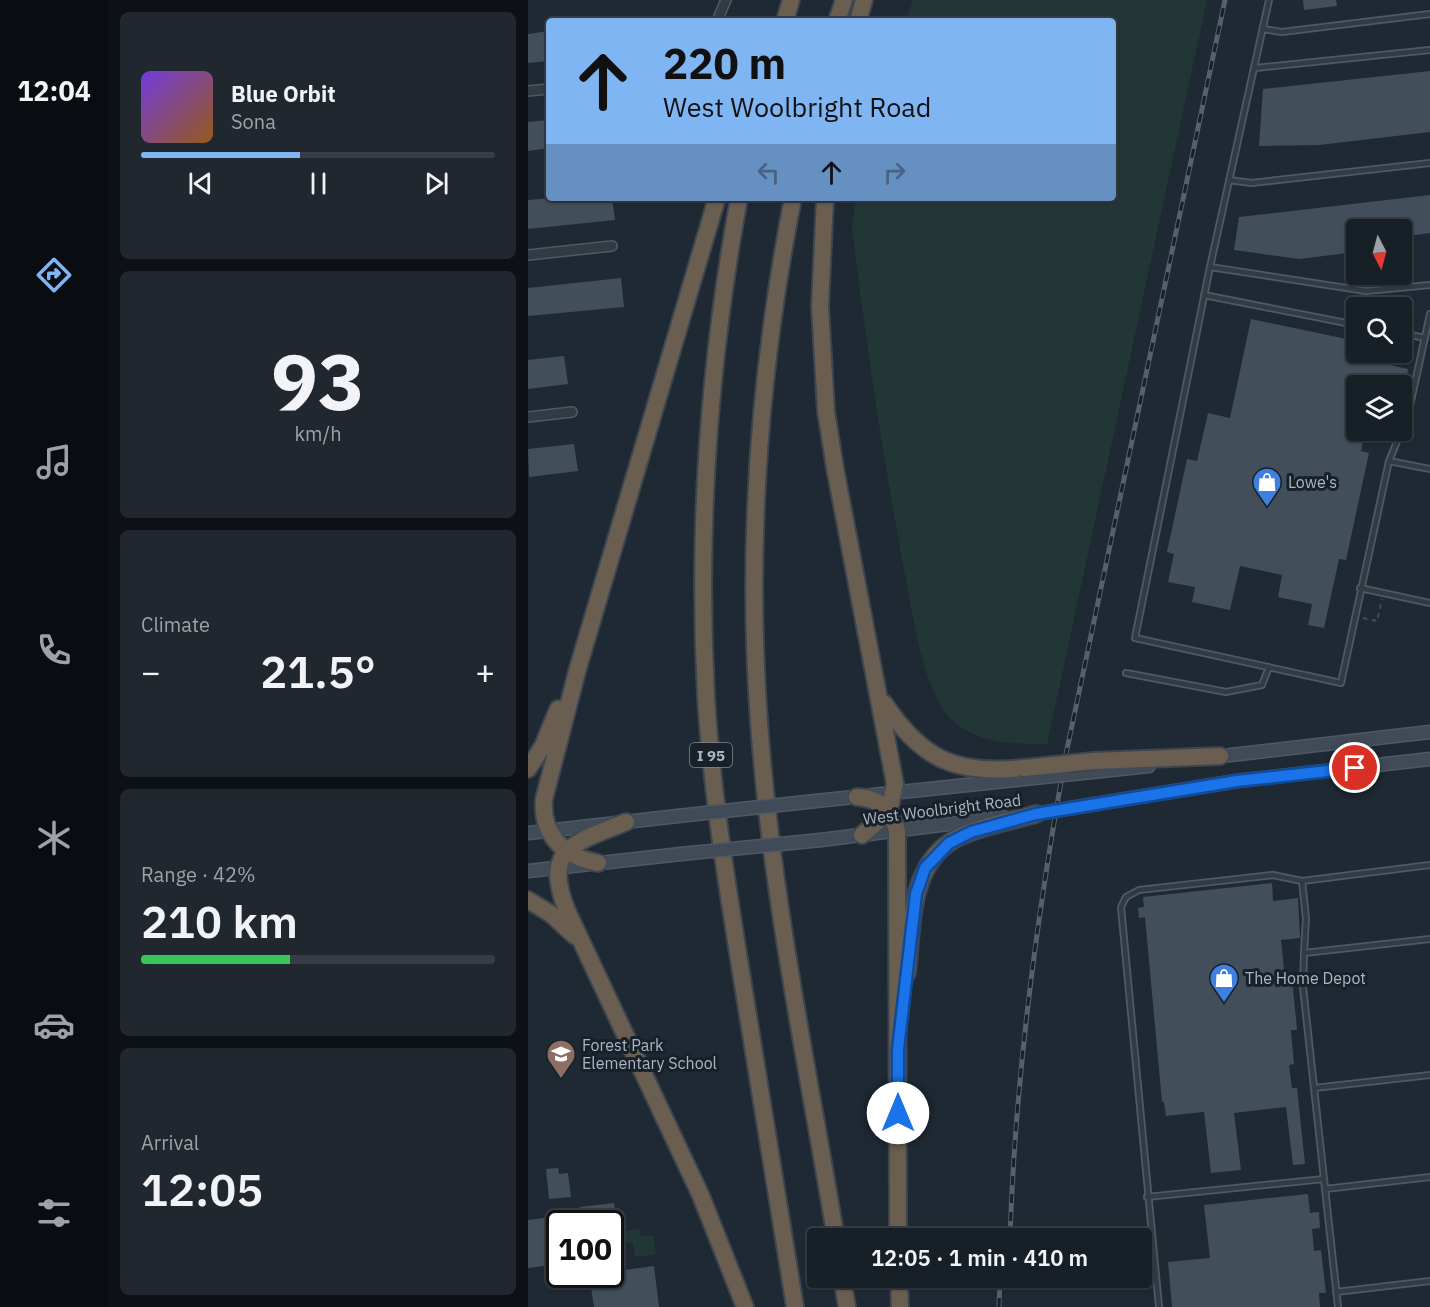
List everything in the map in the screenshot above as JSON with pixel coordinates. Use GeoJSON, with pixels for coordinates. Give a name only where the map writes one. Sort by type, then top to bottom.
{"type":"FeatureCollection","features":[{"type":"Feature","properties":{"kind":"highway"},"geometry":{"type":"LineString","coordinates":[[786,18],[791,0]]}},
{"type":"Feature","properties":{"kind":"highway"},"geometry":{"type":"LineString","coordinates":[[838,18],[844,0]]}},
{"type":"Feature","properties":{"kind":"highway"},"geometry":{"type":"LineString","coordinates":[[859,18],[864,0]]}},
{"type":"Feature","properties":{"kind":"highway"},"geometry":{"type":"LineString","coordinates":[[598,863],[579,859],[566,852],[549,830],[544,815],[544,799],[578,668],[716,201]]}},
{"type":"Feature","properties":{"kind":"highway","name":"I 95"},"geometry":{"type":"LineString","coordinates":[[739,201],[719,335],[707,456],[704,567],[707,698],[726,881],[795,1307]]}},
{"type":"Feature","properties":{"kind":"highway"},"geometry":{"type":"LineString","coordinates":[[792,201],[774,307],[761,417],[755,508],[756,669],[770,831],[834,1228]]}},
{"type":"Feature","properties":{"kind":"highway"},"geometry":{"type":"LineString","coordinates":[[825,201],[820,306],[826,411],[837,480],[894,776],[895,793],[890,811],[862,835]]}},
{"type":"Feature","properties":{"kind":"highway"},"geometry":{"type":"LineString","coordinates":[[528,769],[543,746],[578,668]]}},
{"type":"Feature","properties":{"kind":"highway"},"geometry":{"type":"LineString","coordinates":[[878,695],[910,737],[936,758],[981,771],[1024,774],[1220,756]]}},
{"type":"Feature","properties":{"kind":"highway"},"geometry":{"type":"LineString","coordinates":[[857,797],[873,800],[890,811],[897,831],[898,1228]]}},
{"type":"Feature","properties":{"kind":"highway"},"geometry":{"type":"LineString","coordinates":[[898,1049],[914,904],[925,868],[938,852],[956,838],[1015,818],[1036,814]]}},
{"type":"Feature","properties":{"kind":"highway"},"geometry":{"type":"LineString","coordinates":[[626,822],[583,839],[566,852],[557,868],[557,880],[583,945],[692,1175],[745,1307]]}},
{"type":"Feature","properties":{"kind":"highway"},"geometry":{"type":"LineString","coordinates":[[528,900],[558,921],[583,945]]}},
{"type":"Feature","properties":{"kind":"highway"},"geometry":{"type":"LineString","coordinates":[[844,1288],[847,1307]]}},
{"type":"Feature","properties":{"kind":"highway"},"geometry":{"type":"LineString","coordinates":[[899,1288],[900,1307]]}},
{"type":"Feature","properties":{"kind":"main road"},"geometry":{"type":"LineString","coordinates":[[1220,756],[1430,732]]}},
{"type":"Feature","properties":{"kind":"main road","name":"West Woolbright Road"},"geometry":{"type":"LineString","coordinates":[[1036,814],[1237,781],[1430,759]]}},
{"type":"Feature","properties":{"kind":"main road","name":"West Woolbright Road"},"geometry":{"type":"LineString","coordinates":[[528,833],[895,793],[1024,774]]}},
{"type":"Feature","properties":{"kind":"main road","name":"West Woolbright Road"},"geometry":{"type":"LineString","coordinates":[[528,871],[1015,818]]}},
{"type":"Feature","properties":{"kind":"street"},"geometry":{"type":"LineString","coordinates":[[718,18],[726,0]]}},
{"type":"Feature","properties":{"kind":"street"},"geometry":{"type":"LineString","coordinates":[[528,91],[546,89]]}},
{"type":"Feature","properties":{"kind":"street"},"geometry":{"type":"LineString","coordinates":[[528,255],[612,246]]}},
{"type":"Feature","properties":{"kind":"street"},"geometry":{"type":"LineString","coordinates":[[528,417],[572,412]]}},
{"type":"Feature","properties":{"kind":"lane"},"geometry":{"type":"LineString","coordinates":[[1269,0],[1204,295],[1135,638],[1341,683],[1389,461],[1408,415],[1430,314]]}},
{"type":"Feature","properties":{"kind":"lane"},"geometry":{"type":"LineString","coordinates":[[1263,29],[1282,32],[1430,14]]}},
{"type":"Feature","properties":{"kind":"lane"},"geometry":{"type":"LineString","coordinates":[[1255,68],[1430,50]]}},
{"type":"Feature","properties":{"kind":"lane"},"geometry":{"type":"LineString","coordinates":[[1229,180],[1251,183],[1430,164]]}},
{"type":"Feature","properties":{"kind":"lane"},"geometry":{"type":"LineString","coordinates":[[1210,267],[1366,291],[1430,285]]}},
{"type":"Feature","properties":{"kind":"lane"},"geometry":{"type":"LineString","coordinates":[[1204,295],[1346,323]]}},
{"type":"Feature","properties":{"kind":"lane"},"geometry":{"type":"LineString","coordinates":[[1412,335],[1425,338]]}},
{"type":"Feature","properties":{"kind":"lane"},"geometry":{"type":"LineString","coordinates":[[1389,461],[1430,469]]}},
{"type":"Feature","properties":{"kind":"lane"},"geometry":{"type":"LineString","coordinates":[[1360,588],[1430,603]]}},
{"type":"Feature","properties":{"kind":"lane"},"geometry":{"type":"LineString","coordinates":[[1126,673],[1226,692],[1262,685],[1269,667]]}},
{"type":"Feature","properties":{"kind":"lane"},"geometry":{"type":"LineString","coordinates":[[1159,1307],[1147,1197],[1122,907],[1126,897],[1138,890],[1274,875],[1302,881],[1430,865]]}},
{"type":"Feature","properties":{"kind":"lane"},"geometry":{"type":"LineString","coordinates":[[1302,881],[1306,918],[1303,987],[1338,1307]]}},
{"type":"Feature","properties":{"kind":"lane"},"geometry":{"type":"LineString","coordinates":[[1304,953],[1430,939]]}},
{"type":"Feature","properties":{"kind":"lane"},"geometry":{"type":"LineString","coordinates":[[1314,1088],[1430,1075]]}},
{"type":"Feature","properties":{"kind":"lane"},"geometry":{"type":"LineString","coordinates":[[1325,1188],[1430,1177]]}},
{"type":"Feature","properties":{"kind":"lane"},"geometry":{"type":"LineString","coordinates":[[1147,1197],[1324,1179]]}},
{"type":"Feature","properties":{"kind":"lane"},"geometry":{"type":"LineString","coordinates":[[1336,1292],[1430,1281]]}},
{"type":"Feature","properties":{"kind":"path"},"geometry":{"type":"LineString","coordinates":[[1354,616],[1377,621],[1383,592]]}},
{"type":"Feature","properties":{"kind":"green space"},"geometry":{"type":"Polygon","coordinates":[[[913,0],[1207,0],[1047,744],[1008,743],[970,733],[949,717],[932,688],[915,628],[889,488],[852,227],[856,201],[1116,201],[1116,18],[907,18],[913,0]]]}},
{"type":"Feature","properties":{"kind":"green space"},"geometry":{"type":"Polygon","coordinates":[[[640,1229],[641,1236],[653,1236],[656,1254],[635,1257],[633,1242],[625,1243],[624,1231],[640,1229]]]}},
{"type":"Feature","properties":{"kind":"building"},"geometry":{"type":"Polygon","coordinates":[[[1303,0],[1336,0],[1337,6],[1304,10],[1303,0]]]}},
{"type":"Feature","properties":{"kind":"building"},"geometry":{"type":"Polygon","coordinates":[[[546,31],[546,61],[528,63],[528,34],[546,31]]]}},
{"type":"Feature","properties":{"kind":"building"},"geometry":{"type":"Polygon","coordinates":[[[1430,71],[1430,132],[1319,145],[1259,146],[1263,89],[1430,71]]]}},
{"type":"Feature","properties":{"kind":"building"},"geometry":{"type":"Polygon","coordinates":[[[546,120],[546,148],[528,151],[528,122],[546,120]]]}},
{"type":"Feature","properties":{"kind":"building"},"geometry":{"type":"Polygon","coordinates":[[[1430,195],[1430,233],[1412,235],[1412,219],[1346,219],[1346,253],[1299,259],[1234,250],[1239,217],[1430,195]]]}},
{"type":"Feature","properties":{"kind":"building"},"geometry":{"type":"Polygon","coordinates":[[[528,200],[612,201],[615,220],[528,229],[528,200]]]}},
{"type":"Feature","properties":{"kind":"building"},"geometry":{"type":"Polygon","coordinates":[[[621,278],[624,307],[528,316],[528,288],[621,278]]]}},
{"type":"Feature","properties":{"kind":"building","name":"Lowe's"},"geometry":{"type":"Polygon","coordinates":[[[1251,319],[1346,339],[1346,363],[1381,363],[1408,369],[1407,375],[1346,375],[1346,441],[1363,441],[1361,451],[1369,453],[1346,560],[1339,559],[1324,628],[1308,625],[1312,604],[1278,597],[1282,575],[1240,566],[1230,610],[1192,602],[1195,587],[1168,582],[1174,554],[1167,552],[1187,459],[1197,461],[1208,413],[1230,418],[1251,319]]]}},
{"type":"Feature","properties":{"kind":"building"},"geometry":{"type":"Polygon","coordinates":[[[564,356],[568,384],[528,389],[528,360],[564,356]]]}},
{"type":"Feature","properties":{"kind":"building"},"geometry":{"type":"Polygon","coordinates":[[[574,444],[578,471],[529,477],[528,449],[574,444]]]}},
{"type":"Feature","properties":{"kind":"building","name":"The Home Depot"},"geometry":{"type":"Polygon","coordinates":[[[1272,883],[1273,901],[1298,898],[1300,938],[1281,940],[1285,979],[1292,978],[1297,1030],[1291,1030],[1294,1064],[1289,1065],[1292,1088],[1297,1088],[1305,1164],[1293,1165],[1286,1107],[1234,1113],[1241,1170],[1211,1173],[1204,1112],[1166,1116],[1164,1102],[1162,1102],[1145,917],[1139,918],[1138,908],[1144,907],[1143,897],[1272,883]]]}},
{"type":"Feature","properties":{"kind":"building"},"geometry":{"type":"Polygon","coordinates":[[[558,1168],[559,1174],[568,1173],[571,1197],[549,1199],[546,1169],[558,1168]]]}},
{"type":"Feature","properties":{"kind":"building"},"geometry":{"type":"Polygon","coordinates":[[[1308,1194],[1310,1213],[1319,1212],[1320,1228],[1312,1229],[1314,1251],[1321,1250],[1326,1293],[1319,1293],[1320,1307],[1172,1307],[1168,1262],[1210,1258],[1204,1205],[1308,1194]]]}},
{"type":"Feature","properties":{"kind":"building"},"geometry":{"type":"Polygon","coordinates":[[[614,1203],[615,1210],[580,1210],[580,1207],[614,1203]]]}},
{"type":"Feature","properties":{"kind":"building"},"geometry":{"type":"Polygon","coordinates":[[[546,1218],[546,1266],[528,1268],[528,1220],[546,1218]]]}},
{"type":"Feature","properties":{"kind":"building"},"geometry":{"type":"Polygon","coordinates":[[[654,1266],[659,1307],[594,1307],[591,1288],[624,1288],[624,1270],[654,1266]]]}},
{"type":"Feature","properties":{"kind":"railway"},"geometry":{"type":"LineString","coordinates":[[1011,1228],[1022,1056],[1055,814],[1225,0]]}},
{"type":"Feature","properties":{"kind":"railway"},"geometry":{"type":"LineString","coordinates":[[999,1307],[1000,1288]]}},
{"type":"Feature","properties":{"kind":"place","name":"Lowe's"},"geometry":{"type":"Point","coordinates":[1267,508]}},
{"type":"Feature","properties":{"kind":"place","name":"The Home Depot"},"geometry":{"type":"Point","coordinates":[1224,1004]}},
{"type":"Feature","properties":{"kind":"place","name":"Forest Park Elementary School"},"geometry":{"type":"Point","coordinates":[561,1080]}},
{"type":"Feature","properties":{"kind":"route"},"geometry":{"type":"LineString","coordinates":[[898,1113],[898,1049],[914,904],[925,868],[949,843],[971,832],[1036,814],[1237,781],[1355,768]]}}]}
